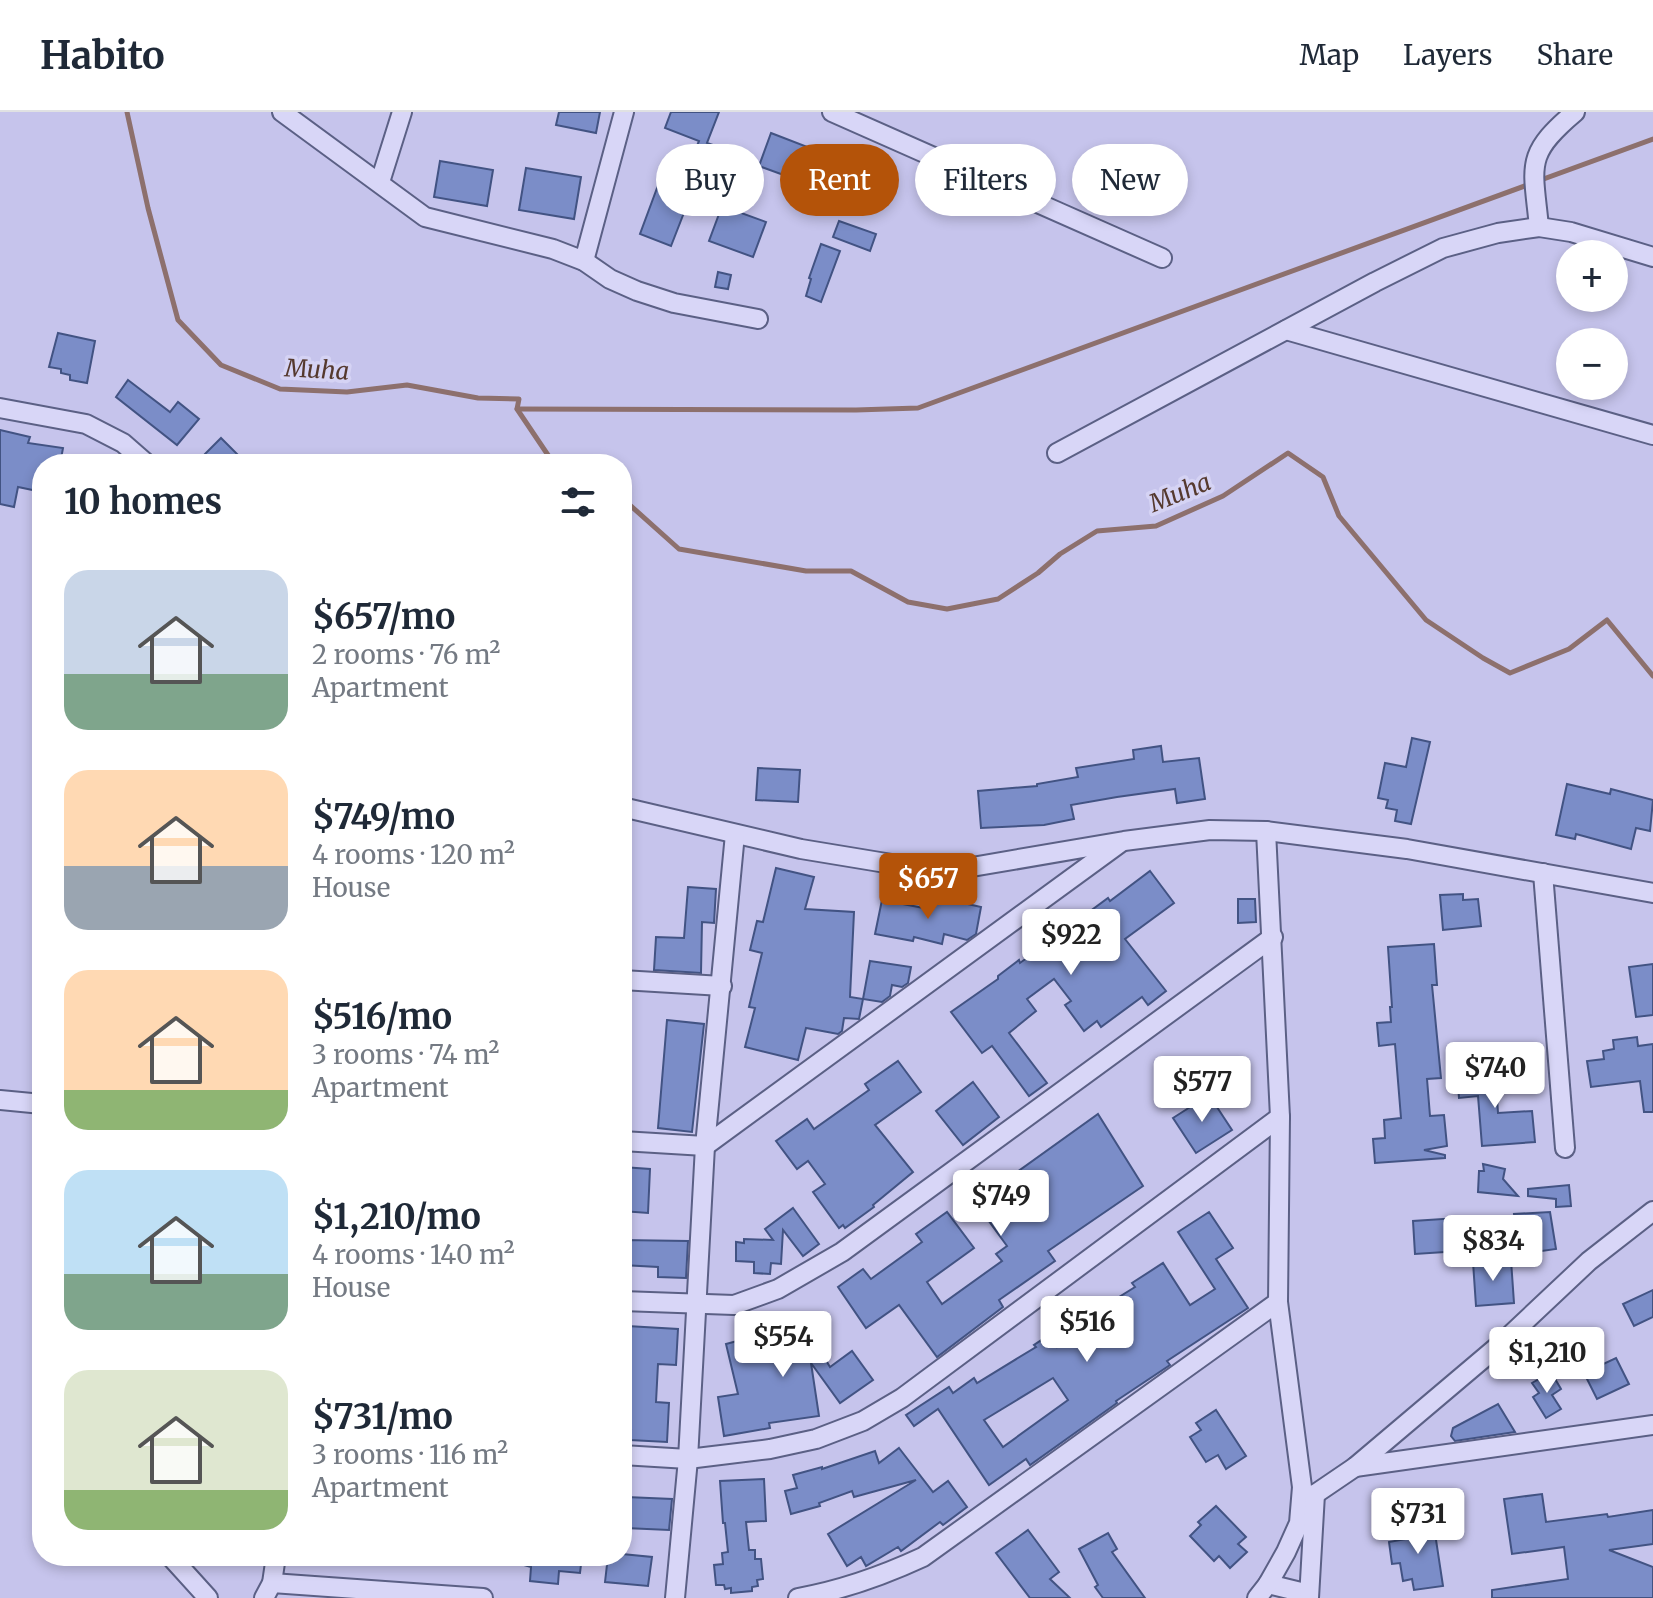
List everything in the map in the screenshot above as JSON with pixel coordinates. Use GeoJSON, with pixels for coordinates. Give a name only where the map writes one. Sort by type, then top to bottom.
{"type":"FeatureCollection","features":[{"type":"Feature","properties":{"kind":"street"},"geometry":{"type":"LineString","coordinates":[[282,112],[425,217],[553,249],[584,261],[610,279],[674,303],[758,319]]}},
{"type":"Feature","properties":{"kind":"street"},"geometry":{"type":"LineString","coordinates":[[380,182],[402,112]]}},
{"type":"Feature","properties":{"kind":"street"},"geometry":{"type":"LineString","coordinates":[[584,261],[624,112]]}},
{"type":"Feature","properties":{"kind":"street"},"geometry":{"type":"LineString","coordinates":[[832,112],[1162,258]]}},
{"type":"Feature","properties":{"kind":"street"},"geometry":{"type":"LineString","coordinates":[[1539,227],[1533,165],[1543,143],[1575,112]]}},
{"type":"Feature","properties":{"kind":"street"},"geometry":{"type":"LineString","coordinates":[[1057,453],[1443,248],[1498,233],[1539,227],[1571,232],[1653,257]]}},
{"type":"Feature","properties":{"kind":"street"},"geometry":{"type":"LineString","coordinates":[[1286,330],[1653,435]]}},
{"type":"Feature","properties":{"kind":"street"},"geometry":{"type":"LineString","coordinates":[[0,408],[86,424],[123,443],[136,454]]}},
{"type":"Feature","properties":{"kind":"street"},"geometry":{"type":"LineString","coordinates":[[632,809],[857,860],[916,868],[972,867],[1210,830],[1266,831],[1407,849],[1653,893]]}},
{"type":"Feature","properties":{"kind":"street"},"geometry":{"type":"LineString","coordinates":[[1266,831],[1280,1117],[1278,1302],[1302,1487],[1308,1499],[1309,1596],[1263,1591],[1299,1523],[1308,1499],[1355,1467],[1504,1341],[1589,1261],[1653,1211]]}},
{"type":"Feature","properties":{"kind":"street"},"geometry":{"type":"LineString","coordinates":[[675,1598],[688,1459],[705,1146],[735,834]]}},
{"type":"Feature","properties":{"kind":"street"},"geometry":{"type":"LineString","coordinates":[[632,1142],[705,1146],[1124,841]]}},
{"type":"Feature","properties":{"kind":"street"},"geometry":{"type":"LineString","coordinates":[[1543,873],[1565,1148]]}},
{"type":"Feature","properties":{"kind":"street"},"geometry":{"type":"LineString","coordinates":[[632,1302],[734,1305],[778,1289],[842,1252],[1273,937]]}},
{"type":"Feature","properties":{"kind":"street"},"geometry":{"type":"LineString","coordinates":[[632,981],[722,986]]}},
{"type":"Feature","properties":{"kind":"street"},"geometry":{"type":"LineString","coordinates":[[0,1100],[32,1103]]}},
{"type":"Feature","properties":{"kind":"street"},"geometry":{"type":"LineString","coordinates":[[632,1456],[688,1459],[770,1449],[816,1439],[863,1421],[902,1398],[1280,1117]]}},
{"type":"Feature","properties":{"kind":"street"},"geometry":{"type":"LineString","coordinates":[[798,1598],[836,1591],[881,1577],[923,1557],[1278,1302]]}},
{"type":"Feature","properties":{"kind":"street"},"geometry":{"type":"LineString","coordinates":[[1355,1467],[1653,1425]]}},
{"type":"Feature","properties":{"kind":"street"},"geometry":{"type":"LineString","coordinates":[[179,1566],[208,1598]]}},
{"type":"Feature","properties":{"kind":"street"},"geometry":{"type":"LineString","coordinates":[[274,1566],[268,1590],[483,1598]]}},
{"type":"Feature","properties":{"kind":"building"},"geometry":{"type":"Polygon","coordinates":[[[559,112],[600,112],[596,133],[556,125],[559,112]]]}},
{"type":"Feature","properties":{"kind":"building"},"geometry":{"type":"Polygon","coordinates":[[[671,112],[719,112],[707,143],[710,144],[698,144],[699,141],[665,128],[671,112]]]}},
{"type":"Feature","properties":{"kind":"building"},"geometry":{"type":"Polygon","coordinates":[[[771,133],[800,144],[780,144],[780,174],[764,168],[764,152],[771,133]]]}},
{"type":"Feature","properties":{"kind":"building"},"geometry":{"type":"Polygon","coordinates":[[[440,161],[493,170],[487,206],[434,197],[440,161]]]}},
{"type":"Feature","properties":{"kind":"building"},"geometry":{"type":"Polygon","coordinates":[[[526,168],[581,177],[574,219],[519,210],[526,168]]]}},
{"type":"Feature","properties":{"kind":"building"},"geometry":{"type":"Polygon","coordinates":[[[656,191],[656,216],[683,216],[671,246],[640,234],[656,191]]]}},
{"type":"Feature","properties":{"kind":"building"},"geometry":{"type":"Polygon","coordinates":[[[718,216],[750,216],[766,222],[753,257],[709,241],[718,216]]]}},
{"type":"Feature","properties":{"kind":"building"},"geometry":{"type":"Polygon","coordinates":[[[839,221],[876,234],[870,251],[833,237],[839,221]]]}},
{"type":"Feature","properties":{"kind":"building"},"geometry":{"type":"Polygon","coordinates":[[[821,244],[840,251],[821,302],[806,296],[821,244]]]}},
{"type":"Feature","properties":{"kind":"building"},"geometry":{"type":"Polygon","coordinates":[[[718,272],[731,275],[728,289],[715,287],[718,272]]]}},
{"type":"Feature","properties":{"kind":"building"},"geometry":{"type":"Polygon","coordinates":[[[58,333],[95,341],[87,383],[70,380],[70,375],[61,373],[61,369],[49,367],[58,333]]]}},
{"type":"Feature","properties":{"kind":"building"},"geometry":{"type":"Polygon","coordinates":[[[128,380],[170,412],[178,402],[199,419],[177,445],[116,397],[128,380]]]}},
{"type":"Feature","properties":{"kind":"building"},"geometry":{"type":"Polygon","coordinates":[[[0,430],[30,437],[28,443],[63,448],[62,454],[32,454],[32,490],[18,487],[14,507],[0,504],[0,430]]]}},
{"type":"Feature","properties":{"kind":"building"},"geometry":{"type":"Polygon","coordinates":[[[221,438],[237,454],[205,454],[221,438]]]}},
{"type":"Feature","properties":{"kind":"building"},"geometry":{"type":"Polygon","coordinates":[[[1412,738],[1430,742],[1411,824],[1395,821],[1397,810],[1386,808],[1388,800],[1378,798],[1385,763],[1406,767],[1412,738]]]}},
{"type":"Feature","properties":{"kind":"building"},"geometry":{"type":"Polygon","coordinates":[[[1161,746],[1163,762],[1199,758],[1205,799],[1177,803],[1175,789],[1071,805],[1074,819],[1044,825],[981,828],[978,791],[1037,786],[1078,777],[1076,768],[1134,759],[1133,750],[1161,746]]]}},
{"type":"Feature","properties":{"kind":"building"},"geometry":{"type":"Polygon","coordinates":[[[758,768],[800,770],[798,802],[756,800],[758,768]]]}},
{"type":"Feature","properties":{"kind":"building"},"geometry":{"type":"Polygon","coordinates":[[[1567,784],[1610,794],[1611,789],[1653,800],[1650,831],[1636,828],[1631,849],[1576,834],[1575,839],[1556,835],[1567,784]]]}},
{"type":"Feature","properties":{"kind":"building"},"geometry":{"type":"Polygon","coordinates":[[[776,868],[814,877],[805,909],[854,912],[850,997],[863,999],[859,1019],[844,1018],[842,1031],[838,1034],[806,1028],[798,1060],[745,1047],[755,1008],[749,1007],[762,953],[750,950],[757,921],[763,922],[776,868]]]}},
{"type":"Feature","properties":{"kind":"building"},"geometry":{"type":"Polygon","coordinates":[[[1150,871],[1174,903],[1125,939],[1166,991],[1148,1005],[1142,997],[1101,1027],[1097,1021],[1084,1031],[1065,1005],[1071,1001],[1054,979],[1027,999],[1036,1011],[1009,1033],[1047,1083],[1029,1096],[992,1046],[982,1053],[951,1012],[1019,960],[1020,963],[1150,871]]]}},
{"type":"Feature","properties":{"kind":"building"},"geometry":{"type":"Polygon","coordinates":[[[688,887],[716,889],[714,923],[702,922],[701,973],[654,970],[656,937],[684,938],[688,887]]]}},
{"type":"Feature","properties":{"kind":"building"},"geometry":{"type":"Polygon","coordinates":[[[1463,894],[1463,900],[1478,899],[1481,926],[1443,930],[1440,895],[1463,894]]]}},
{"type":"Feature","properties":{"kind":"building"},"geometry":{"type":"Polygon","coordinates":[[[932,896],[981,907],[976,934],[967,940],[944,934],[942,944],[914,937],[913,941],[875,934],[882,900],[929,909],[932,896]]]}},
{"type":"Feature","properties":{"kind":"building"},"geometry":{"type":"Polygon","coordinates":[[[1238,899],[1255,899],[1256,922],[1238,923],[1238,899]]]}},
{"type":"Feature","properties":{"kind":"building"},"geometry":{"type":"Polygon","coordinates":[[[1434,944],[1437,985],[1432,985],[1441,1078],[1427,1079],[1430,1116],[1444,1115],[1447,1146],[1424,1150],[1445,1155],[1445,1158],[1375,1163],[1373,1139],[1385,1138],[1384,1120],[1401,1118],[1395,1044],[1379,1046],[1377,1023],[1391,1022],[1388,947],[1434,944]]]}},
{"type":"Feature","properties":{"kind":"building"},"geometry":{"type":"Polygon","coordinates":[[[870,961],[911,967],[908,983],[902,987],[892,985],[890,996],[882,1002],[863,999],[870,961]]]}},
{"type":"Feature","properties":{"kind":"building"},"geometry":{"type":"Polygon","coordinates":[[[1653,964],[1653,1015],[1636,1017],[1629,967],[1653,964]]]}},
{"type":"Feature","properties":{"kind":"building"},"geometry":{"type":"Polygon","coordinates":[[[667,1020],[704,1024],[692,1132],[658,1128],[667,1020]]]}},
{"type":"Feature","properties":{"kind":"building"},"geometry":{"type":"Polygon","coordinates":[[[1637,1037],[1638,1046],[1653,1044],[1653,1112],[1644,1112],[1640,1081],[1591,1087],[1587,1061],[1604,1059],[1603,1051],[1614,1049],[1613,1040],[1637,1037]]]}},
{"type":"Feature","properties":{"kind":"building"},"geometry":{"type":"Polygon","coordinates":[[[898,1061],[921,1092],[875,1125],[913,1172],[874,1207],[845,1228],[843,1225],[839,1228],[813,1192],[825,1184],[808,1161],[797,1169],[776,1141],[807,1119],[814,1129],[869,1090],[865,1084],[898,1061]]]}},
{"type":"Feature","properties":{"kind":"building"},"geometry":{"type":"Polygon","coordinates":[[[1495,1068],[1498,1113],[1532,1111],[1535,1142],[1482,1146],[1478,1096],[1459,1098],[1457,1071],[1495,1068]]]}},
{"type":"Feature","properties":{"kind":"building"},"geometry":{"type":"Polygon","coordinates":[[[973,1082],[999,1117],[963,1145],[936,1111],[973,1082]]]}},
{"type":"Feature","properties":{"kind":"building"},"geometry":{"type":"Polygon","coordinates":[[[1209,1095],[1232,1130],[1196,1153],[1173,1118],[1209,1095]]]}},
{"type":"Feature","properties":{"kind":"building"},"geometry":{"type":"Polygon","coordinates":[[[1098,1114],[1143,1186],[1048,1251],[1055,1261],[999,1300],[1003,1307],[937,1357],[899,1305],[866,1328],[838,1287],[863,1269],[871,1279],[922,1242],[916,1234],[947,1212],[974,1248],[927,1282],[942,1304],[1002,1261],[996,1254],[1007,1246],[975,1202],[1098,1114]]]}},
{"type":"Feature","properties":{"kind":"building"},"geometry":{"type":"Polygon","coordinates":[[[1483,1164],[1505,1169],[1503,1179],[1518,1196],[1478,1192],[1479,1171],[1484,1171],[1483,1164]]]}},
{"type":"Feature","properties":{"kind":"building"},"geometry":{"type":"Polygon","coordinates":[[[632,1168],[650,1169],[648,1213],[632,1212],[632,1168]]]}},
{"type":"Feature","properties":{"kind":"building"},"geometry":{"type":"Polygon","coordinates":[[[1569,1185],[1571,1206],[1556,1207],[1556,1199],[1528,1196],[1528,1189],[1569,1185]]]}},
{"type":"Feature","properties":{"kind":"building"},"geometry":{"type":"Polygon","coordinates":[[[793,1208],[819,1244],[803,1256],[783,1230],[781,1264],[771,1263],[770,1274],[754,1273],[754,1262],[736,1261],[736,1242],[744,1243],[744,1239],[773,1240],[765,1229],[793,1208]]]}},
{"type":"Feature","properties":{"kind":"building"},"geometry":{"type":"Polygon","coordinates":[[[1209,1212],[1233,1248],[1216,1259],[1248,1308],[1167,1361],[1170,1365],[1030,1465],[1026,1459],[989,1485],[938,1409],[914,1426],[906,1415],[949,1387],[953,1393],[974,1378],[977,1383],[1036,1347],[1034,1345],[1049,1335],[1057,1347],[1092,1324],[1087,1317],[1135,1287],[1132,1283],[1163,1263],[1190,1305],[1215,1289],[1178,1232],[1209,1212]],[[1053,1378],[984,1420],[1003,1447],[1068,1400],[1053,1378]]]}},
{"type":"Feature","properties":{"kind":"building"},"geometry":{"type":"Polygon","coordinates":[[[1550,1212],[1556,1249],[1520,1254],[1514,1214],[1550,1212]]]}},
{"type":"Feature","properties":{"kind":"building"},"geometry":{"type":"Polygon","coordinates":[[[1458,1218],[1460,1251],[1415,1254],[1413,1221],[1458,1218]]]}},
{"type":"Feature","properties":{"kind":"building"},"geometry":{"type":"Polygon","coordinates":[[[632,1240],[688,1241],[686,1278],[658,1277],[658,1267],[632,1266],[632,1240]]]}},
{"type":"Feature","properties":{"kind":"building"},"geometry":{"type":"Polygon","coordinates":[[[1511,1260],[1514,1303],[1476,1306],[1473,1262],[1511,1260]]]}},
{"type":"Feature","properties":{"kind":"building"},"geometry":{"type":"Polygon","coordinates":[[[1653,1290],[1653,1317],[1634,1326],[1623,1304],[1653,1290]]]}},
{"type":"Feature","properties":{"kind":"building"},"geometry":{"type":"Polygon","coordinates":[[[802,1314],[830,1367],[852,1351],[873,1380],[840,1403],[811,1363],[819,1416],[769,1423],[770,1428],[724,1436],[718,1397],[738,1394],[726,1344],[785,1328],[782,1321],[802,1314]]]}},
{"type":"Feature","properties":{"kind":"building"},"geometry":{"type":"Polygon","coordinates":[[[632,1326],[678,1329],[676,1365],[658,1364],[656,1402],[669,1403],[667,1442],[632,1440],[632,1326]]]}},
{"type":"Feature","properties":{"kind":"building"},"geometry":{"type":"Polygon","coordinates":[[[1616,1358],[1629,1384],[1597,1399],[1584,1373],[1616,1358]]]}},
{"type":"Feature","properties":{"kind":"building"},"geometry":{"type":"Polygon","coordinates":[[[1551,1372],[1561,1389],[1552,1395],[1561,1409],[1546,1418],[1533,1397],[1539,1393],[1532,1383],[1551,1372]]]}},
{"type":"Feature","properties":{"kind":"building"},"geometry":{"type":"Polygon","coordinates":[[[1498,1404],[1515,1432],[1455,1441],[1451,1436],[1453,1428],[1498,1404]]]}},
{"type":"Feature","properties":{"kind":"building"},"geometry":{"type":"Polygon","coordinates":[[[1216,1410],[1246,1456],[1226,1469],[1218,1455],[1206,1462],[1190,1437],[1201,1430],[1196,1423],[1216,1410]]]}},
{"type":"Feature","properties":{"kind":"building"},"geometry":{"type":"Polygon","coordinates":[[[899,1448],[933,1492],[948,1481],[967,1507],[943,1525],[940,1522],[901,1551],[898,1547],[866,1566],[861,1557],[847,1566],[828,1534],[916,1480],[854,1497],[852,1491],[819,1503],[820,1506],[791,1514],[785,1491],[797,1488],[793,1475],[875,1451],[879,1463],[899,1448]]]}},
{"type":"Feature","properties":{"kind":"building"},"geometry":{"type":"Polygon","coordinates":[[[764,1479],[766,1521],[746,1522],[749,1550],[755,1550],[755,1559],[761,1559],[763,1579],[757,1580],[758,1586],[752,1587],[752,1591],[731,1593],[731,1588],[716,1585],[714,1565],[723,1564],[722,1553],[728,1552],[720,1481],[764,1479]]]}},
{"type":"Feature","properties":{"kind":"building"},"geometry":{"type":"Polygon","coordinates":[[[1542,1494],[1546,1522],[1653,1510],[1653,1544],[1609,1550],[1653,1567],[1653,1598],[1492,1598],[1492,1590],[1568,1579],[1564,1547],[1512,1554],[1504,1499],[1542,1494]]]}},
{"type":"Feature","properties":{"kind":"building"},"geometry":{"type":"Polygon","coordinates":[[[632,1497],[672,1499],[669,1530],[632,1528],[632,1497]]]}},
{"type":"Feature","properties":{"kind":"building"},"geometry":{"type":"Polygon","coordinates":[[[1216,1506],[1246,1537],[1238,1544],[1247,1552],[1230,1568],[1219,1556],[1214,1561],[1190,1536],[1201,1525],[1198,1522],[1216,1506]]]}},
{"type":"Feature","properties":{"kind":"building"},"geometry":{"type":"Polygon","coordinates":[[[1433,1520],[1443,1586],[1414,1590],[1412,1579],[1403,1581],[1400,1563],[1392,1564],[1389,1542],[1406,1539],[1404,1524],[1433,1520]]]}},
{"type":"Feature","properties":{"kind":"building"},"geometry":{"type":"Polygon","coordinates":[[[1028,1530],[1059,1572],[1050,1579],[1070,1598],[1030,1598],[996,1553],[1028,1530]]]}},
{"type":"Feature","properties":{"kind":"building"},"geometry":{"type":"Polygon","coordinates":[[[1108,1533],[1117,1549],[1112,1552],[1145,1598],[1103,1598],[1095,1587],[1098,1585],[1079,1549],[1108,1533]]]}},
{"type":"Feature","properties":{"kind":"building"},"geometry":{"type":"Polygon","coordinates":[[[632,1555],[652,1557],[648,1586],[605,1582],[607,1566],[632,1566],[632,1555]]]}},
{"type":"Feature","properties":{"kind":"building"},"geometry":{"type":"Polygon","coordinates":[[[527,1566],[581,1566],[580,1573],[559,1571],[558,1584],[530,1581],[531,1567],[527,1566]]]}},
{"type":"Feature","properties":{"kind":"waterway","name":"Muha"},"geometry":{"type":"LineString","coordinates":[[127,112],[148,208],[178,320],[221,365],[280,389],[347,392],[407,385],[478,398],[519,399],[517,409],[547,454]]}},
{"type":"Feature","properties":{"kind":"waterway"},"geometry":{"type":"LineString","coordinates":[[517,409],[918,408],[1653,139]]}},
{"type":"Feature","properties":{"kind":"waterway","name":"Muha"},"geometry":{"type":"LineString","coordinates":[[632,507],[679,549],[806,571],[851,571],[908,602],[947,609],[998,599],[1097,531],[1156,526],[1223,496],[1288,453],[1323,477],[1339,516],[1426,620],[1483,658],[1510,673],[1569,649],[1607,620],[1653,676]]}}]}
